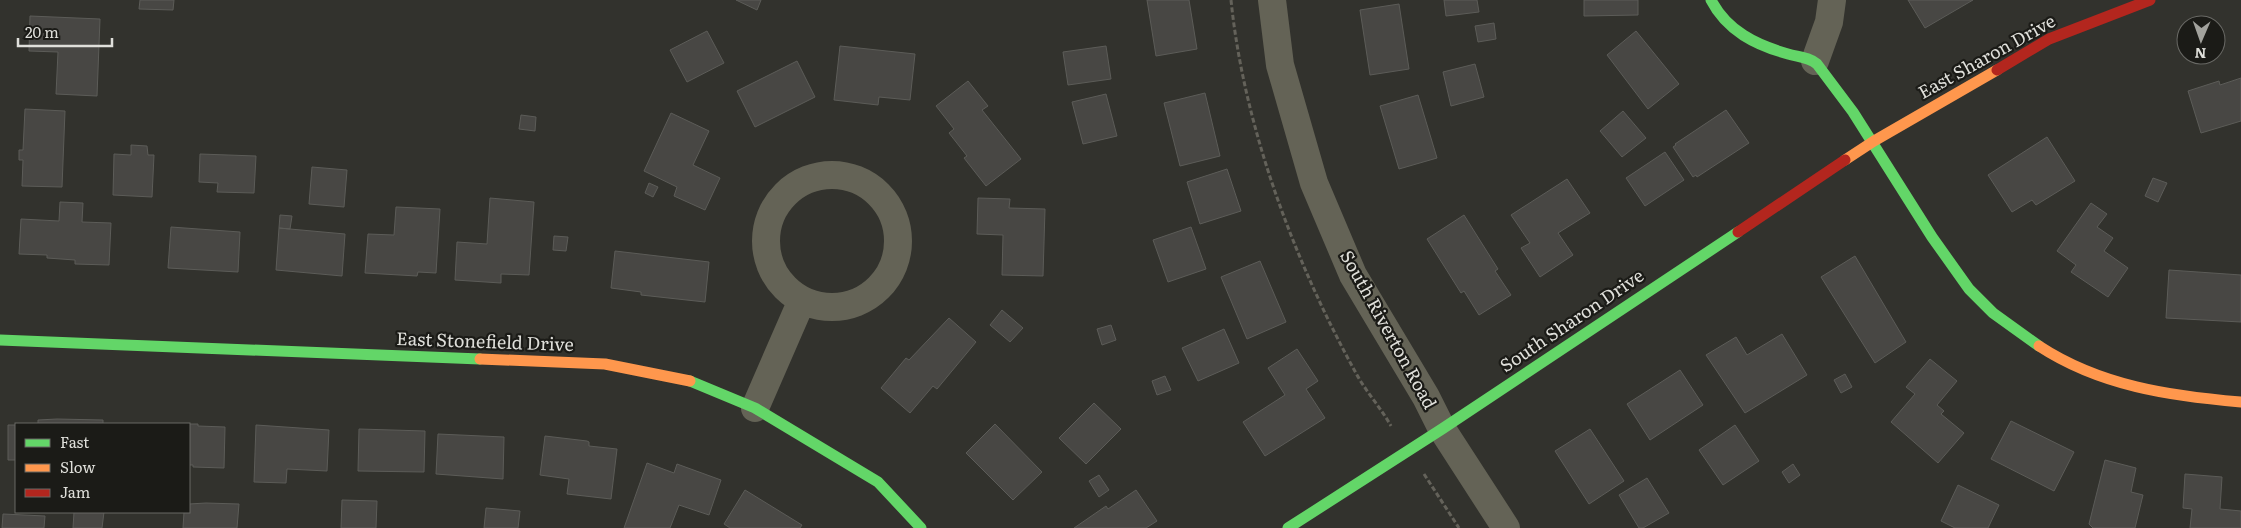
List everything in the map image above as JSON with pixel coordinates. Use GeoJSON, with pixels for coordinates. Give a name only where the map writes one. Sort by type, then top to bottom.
{"type":"FeatureCollection","features":[{"type":"Feature","properties":{"kind":"street","name":"South Riverton Road"},"geometry":{"type":"LineString","coordinates":[[1272,0],[1280,65],[1314,183],[1353,275],[1426,397],[1442,429],[1506,528]]}},
{"type":"Feature","properties":{"kind":"street"},"geometry":{"type":"LineString","coordinates":[[1711,0],[1720,17],[1734,30],[1769,49],[1815,61],[1874,141],[1949,264],[1976,295],[2015,333],[2046,352],[2088,372],[2129,386],[2176,396],[2241,402]]}},
{"type":"Feature","properties":{"kind":"street"},"geometry":{"type":"LineString","coordinates":[[1815,61],[1829,22],[1832,0]]}},
{"type":"Feature","properties":{"kind":"street","name":"East Sharon Drive"},"geometry":{"type":"LineString","coordinates":[[1874,141],[2049,39],[2150,0]]}},
{"type":"Feature","properties":{"kind":"street","name":"South Sharon Drive"},"geometry":{"type":"LineString","coordinates":[[1288,528],[1442,429],[1874,141]]}},
{"type":"Feature","properties":{"kind":"street"},"geometry":{"type":"LineString","coordinates":[[834,174],[856,178],[875,190],[889,206],[897,226],[899,247],[893,268],[881,286],[864,299],[844,306],[823,307],[802,300],[784,287],[771,268],[766,247],[768,224],[777,204],[792,188],[812,177],[834,174]]}},
{"type":"Feature","properties":{"kind":"street"},"geometry":{"type":"LineString","coordinates":[[755,408],[802,300]]}},
{"type":"Feature","properties":{"kind":"street","name":"East Stonefield Drive"},"geometry":{"type":"LineString","coordinates":[[0,340],[605,364],[690,381],[755,408],[878,482],[921,528]]}},
{"type":"Feature","properties":{"kind":"building"},"geometry":{"type":"Polygon","coordinates":[[[140,0],[174,0],[173,10],[139,9],[140,0]]]}},
{"type":"Feature","properties":{"kind":"building"},"geometry":{"type":"Polygon","coordinates":[[[736,0],[761,0],[757,10],[736,0]]]}},
{"type":"Feature","properties":{"kind":"building"},"geometry":{"type":"Polygon","coordinates":[[[1147,0],[1189,0],[1197,49],[1156,56],[1147,0]]]}},
{"type":"Feature","properties":{"kind":"building"},"geometry":{"type":"Polygon","coordinates":[[[1444,0],[1477,0],[1479,12],[1446,16],[1444,0]]]}},
{"type":"Feature","properties":{"kind":"building"},"geometry":{"type":"Polygon","coordinates":[[[1584,0],[1638,0],[1638,15],[1584,16],[1584,0]]]}},
{"type":"Feature","properties":{"kind":"building"},"geometry":{"type":"Polygon","coordinates":[[[1908,0],[1973,0],[1925,28],[1908,0]]]}},
{"type":"Feature","properties":{"kind":"building"},"geometry":{"type":"Polygon","coordinates":[[[1399,4],[1409,69],[1370,75],[1360,10],[1399,4]]]}},
{"type":"Feature","properties":{"kind":"building"},"geometry":{"type":"Polygon","coordinates":[[[30,16],[100,19],[97,96],[56,94],[58,52],[29,51],[30,16]]]}},
{"type":"Feature","properties":{"kind":"building"},"geometry":{"type":"Polygon","coordinates":[[[1494,23],[1496,39],[1478,42],[1475,26],[1494,23]]]}},
{"type":"Feature","properties":{"kind":"building"},"geometry":{"type":"Polygon","coordinates":[[[707,31],[724,63],[687,82],[670,50],[707,31]]]}},
{"type":"Feature","properties":{"kind":"building"},"geometry":{"type":"Polygon","coordinates":[[[1636,31],[1679,84],[1648,109],[1607,55],[1636,31]]]}},
{"type":"Feature","properties":{"kind":"building"},"geometry":{"type":"Polygon","coordinates":[[[840,46],[915,54],[910,100],[879,97],[878,105],[834,100],[840,46]]]}},
{"type":"Feature","properties":{"kind":"building"},"geometry":{"type":"Polygon","coordinates":[[[1106,46],[1111,79],[1068,85],[1063,52],[1106,46]]]}},
{"type":"Feature","properties":{"kind":"building"},"geometry":{"type":"Polygon","coordinates":[[[797,61],[815,97],[755,127],[737,91],[797,61]]]}},
{"type":"Feature","properties":{"kind":"building"},"geometry":{"type":"Polygon","coordinates":[[[1475,64],[1484,97],[1451,106],[1443,72],[1475,64]]]}},
{"type":"Feature","properties":{"kind":"building"},"geometry":{"type":"Polygon","coordinates":[[[2241,78],[2241,121],[2201,133],[2188,91],[2219,81],[2220,85],[2241,78]]]}},
{"type":"Feature","properties":{"kind":"building"},"geometry":{"type":"Polygon","coordinates":[[[968,81],[988,106],[982,110],[1021,159],[986,186],[964,158],[967,156],[949,133],[954,129],[936,106],[968,81]]]}},
{"type":"Feature","properties":{"kind":"building"},"geometry":{"type":"Polygon","coordinates":[[[1205,93],[1220,156],[1180,166],[1164,103],[1205,93]]]}},
{"type":"Feature","properties":{"kind":"building"},"geometry":{"type":"Polygon","coordinates":[[[1106,94],[1117,136],[1083,144],[1072,102],[1106,94]]]}},
{"type":"Feature","properties":{"kind":"building"},"geometry":{"type":"Polygon","coordinates":[[[1418,95],[1437,158],[1399,169],[1380,106],[1418,95]]]}},
{"type":"Feature","properties":{"kind":"building"},"geometry":{"type":"Polygon","coordinates":[[[25,109],[65,111],[62,187],[22,186],[23,160],[19,160],[19,150],[23,150],[25,109]]]}},
{"type":"Feature","properties":{"kind":"building"},"geometry":{"type":"Polygon","coordinates":[[[1726,110],[1749,143],[1697,177],[1696,175],[1693,177],[1673,147],[1726,110]]]}},
{"type":"Feature","properties":{"kind":"building"},"geometry":{"type":"Polygon","coordinates":[[[1623,111],[1646,138],[1622,157],[1600,131],[1623,111]]]}},
{"type":"Feature","properties":{"kind":"building"},"geometry":{"type":"Polygon","coordinates":[[[671,113],[709,131],[693,165],[720,178],[705,210],[674,196],[677,187],[644,171],[671,113]]]}},
{"type":"Feature","properties":{"kind":"building"},"geometry":{"type":"Polygon","coordinates":[[[521,115],[536,117],[535,131],[519,129],[521,115]]]}},
{"type":"Feature","properties":{"kind":"building"},"geometry":{"type":"Polygon","coordinates":[[[2047,137],[2075,181],[2036,205],[2032,200],[2012,212],[1988,175],[2047,137]]]}},
{"type":"Feature","properties":{"kind":"building"},"geometry":{"type":"Polygon","coordinates":[[[131,145],[147,146],[148,155],[154,155],[152,197],[113,195],[114,154],[131,155],[131,145]]]}},
{"type":"Feature","properties":{"kind":"building"},"geometry":{"type":"Polygon","coordinates":[[[1665,152],[1684,180],[1645,206],[1626,178],[1665,152]]]}},
{"type":"Feature","properties":{"kind":"building"},"geometry":{"type":"Polygon","coordinates":[[[200,154],[256,156],[254,193],[217,192],[218,183],[199,182],[200,154]]]}},
{"type":"Feature","properties":{"kind":"building"},"geometry":{"type":"Polygon","coordinates":[[[312,167],[347,170],[344,207],[309,204],[312,167]]]}},
{"type":"Feature","properties":{"kind":"building"},"geometry":{"type":"Polygon","coordinates":[[[1227,169],[1241,211],[1200,224],[1187,182],[1227,169]]]}},
{"type":"Feature","properties":{"kind":"building"},"geometry":{"type":"Polygon","coordinates":[[[2153,178],[2167,183],[2158,202],[2145,196],[2153,178]]]}},
{"type":"Feature","properties":{"kind":"building"},"geometry":{"type":"Polygon","coordinates":[[[1567,179],[1590,213],[1558,233],[1573,255],[1540,277],[1521,248],[1530,243],[1511,215],[1567,179]]]}},
{"type":"Feature","properties":{"kind":"building"},"geometry":{"type":"Polygon","coordinates":[[[649,183],[658,187],[653,197],[645,193],[649,183]]]}},
{"type":"Feature","properties":{"kind":"building"},"geometry":{"type":"Polygon","coordinates":[[[490,198],[534,202],[529,275],[501,274],[501,283],[455,280],[457,242],[487,244],[490,198]]]}},
{"type":"Feature","properties":{"kind":"building"},"geometry":{"type":"Polygon","coordinates":[[[978,198],[1010,199],[1009,208],[1045,209],[1043,276],[1002,275],[1003,235],[977,234],[978,198]]]}},
{"type":"Feature","properties":{"kind":"building"},"geometry":{"type":"Polygon","coordinates":[[[60,202],[83,203],[82,222],[111,223],[109,265],[75,264],[75,260],[47,258],[47,255],[19,254],[21,219],[59,221],[60,202]]]}},
{"type":"Feature","properties":{"kind":"building"},"geometry":{"type":"Polygon","coordinates":[[[2091,203],[2107,214],[2097,227],[2113,238],[2104,251],[2128,268],[2108,297],[2071,272],[2076,265],[2057,251],[2091,203]]]}},
{"type":"Feature","properties":{"kind":"building"},"geometry":{"type":"Polygon","coordinates":[[[396,207],[440,209],[436,273],[418,272],[417,276],[365,273],[368,234],[394,235],[396,207]]]}},
{"type":"Feature","properties":{"kind":"building"},"geometry":{"type":"Polygon","coordinates":[[[280,215],[292,216],[290,229],[279,228],[280,215]]]}},
{"type":"Feature","properties":{"kind":"building"},"geometry":{"type":"Polygon","coordinates":[[[1464,215],[1498,269],[1495,271],[1511,295],[1479,315],[1464,291],[1461,293],[1427,239],[1464,215]]]}},
{"type":"Feature","properties":{"kind":"building"},"geometry":{"type":"Polygon","coordinates":[[[171,227],[240,232],[238,272],[168,268],[171,227]]]}},
{"type":"Feature","properties":{"kind":"building"},"geometry":{"type":"Polygon","coordinates":[[[1191,227],[1206,269],[1168,282],[1153,240],[1191,227]]]}},
{"type":"Feature","properties":{"kind":"building"},"geometry":{"type":"Polygon","coordinates":[[[279,228],[345,234],[342,276],[276,270],[279,228]]]}},
{"type":"Feature","properties":{"kind":"building"},"geometry":{"type":"Polygon","coordinates":[[[554,236],[568,237],[566,251],[553,250],[554,236]]]}},
{"type":"Feature","properties":{"kind":"building"},"geometry":{"type":"Polygon","coordinates":[[[615,251],[709,262],[705,302],[641,295],[641,292],[611,288],[615,251]]]}},
{"type":"Feature","properties":{"kind":"building"},"geometry":{"type":"Polygon","coordinates":[[[1855,256],[1906,342],[1875,363],[1821,277],[1855,256]]]}},
{"type":"Feature","properties":{"kind":"building"},"geometry":{"type":"Polygon","coordinates":[[[1260,261],[1286,322],[1247,339],[1221,277],[1260,261]]]}},
{"type":"Feature","properties":{"kind":"building"},"geometry":{"type":"Polygon","coordinates":[[[2169,270],[2241,275],[2241,322],[2166,318],[2169,270]]]}},
{"type":"Feature","properties":{"kind":"building"},"geometry":{"type":"Polygon","coordinates":[[[1002,310],[1023,328],[1010,342],[990,325],[1002,310]]]}},
{"type":"Feature","properties":{"kind":"building"},"geometry":{"type":"Polygon","coordinates":[[[949,318],[976,342],[937,389],[933,386],[910,413],[881,388],[906,358],[909,360],[949,318]]]}},
{"type":"Feature","properties":{"kind":"building"},"geometry":{"type":"Polygon","coordinates":[[[1111,325],[1116,340],[1102,345],[1097,329],[1111,325]]]}},
{"type":"Feature","properties":{"kind":"building"},"geometry":{"type":"Polygon","coordinates":[[[1224,329],[1239,363],[1198,381],[1182,348],[1224,329]]]}},
{"type":"Feature","properties":{"kind":"building"},"geometry":{"type":"Polygon","coordinates":[[[1782,334],[1807,375],[1745,413],[1706,355],[1736,337],[1747,355],[1782,334]]]}},
{"type":"Feature","properties":{"kind":"building"},"geometry":{"type":"Polygon","coordinates":[[[1297,349],[1318,381],[1306,389],[1325,418],[1265,456],[1243,422],[1285,395],[1268,368],[1297,349]]]}},
{"type":"Feature","properties":{"kind":"building"},"geometry":{"type":"Polygon","coordinates":[[[1930,359],[1957,381],[1937,405],[1944,411],[1941,414],[1964,433],[1938,463],[1891,422],[1915,394],[1906,387],[1930,359]]]}},
{"type":"Feature","properties":{"kind":"building"},"geometry":{"type":"Polygon","coordinates":[[[1680,370],[1703,405],[1650,440],[1627,404],[1680,370]]]}},
{"type":"Feature","properties":{"kind":"building"},"geometry":{"type":"Polygon","coordinates":[[[1845,374],[1852,387],[1841,393],[1834,380],[1845,374]]]}},
{"type":"Feature","properties":{"kind":"building"},"geometry":{"type":"Polygon","coordinates":[[[1165,376],[1171,390],[1157,395],[1152,381],[1165,376]]]}},
{"type":"Feature","properties":{"kind":"building"},"geometry":{"type":"Polygon","coordinates":[[[1094,403],[1121,429],[1086,464],[1059,438],[1094,403]]]}},
{"type":"Feature","properties":{"kind":"building"},"geometry":{"type":"Polygon","coordinates":[[[38,420],[103,420],[103,423],[38,423],[38,420]]]}},
{"type":"Feature","properties":{"kind":"building"},"geometry":{"type":"Polygon","coordinates":[[[2011,421],[2074,452],[2054,491],[1991,459],[2011,421]]]}},
{"type":"Feature","properties":{"kind":"building"},"geometry":{"type":"Polygon","coordinates":[[[190,424],[225,427],[224,468],[193,467],[193,465],[190,465],[190,424]]]}},
{"type":"Feature","properties":{"kind":"building"},"geometry":{"type":"Polygon","coordinates":[[[995,424],[1042,472],[1013,500],[966,453],[995,424]]]}},
{"type":"Feature","properties":{"kind":"building"},"geometry":{"type":"Polygon","coordinates":[[[8,425],[15,425],[15,460],[8,460],[8,425]]]}},
{"type":"Feature","properties":{"kind":"building"},"geometry":{"type":"Polygon","coordinates":[[[256,425],[329,430],[327,471],[287,469],[286,483],[254,482],[256,425]]]}},
{"type":"Feature","properties":{"kind":"building"},"geometry":{"type":"Polygon","coordinates":[[[1735,425],[1759,461],[1723,485],[1699,450],[1735,425]]]}},
{"type":"Feature","properties":{"kind":"building"},"geometry":{"type":"Polygon","coordinates":[[[359,429],[425,431],[424,472],[358,471],[359,429]]]}},
{"type":"Feature","properties":{"kind":"building"},"geometry":{"type":"Polygon","coordinates":[[[1590,429],[1624,481],[1589,504],[1555,451],[1590,429]]]}},
{"type":"Feature","properties":{"kind":"building"},"geometry":{"type":"Polygon","coordinates":[[[438,434],[504,437],[503,479],[436,474],[438,434]]]}},
{"type":"Feature","properties":{"kind":"building"},"geometry":{"type":"Polygon","coordinates":[[[545,436],[587,441],[589,446],[617,449],[611,499],[567,494],[569,479],[540,475],[545,436]]]}},
{"type":"Feature","properties":{"kind":"building"},"geometry":{"type":"Polygon","coordinates":[[[2105,460],[2136,468],[2131,492],[2143,495],[2135,528],[2093,528],[2089,524],[2105,460]]]}},
{"type":"Feature","properties":{"kind":"building"},"geometry":{"type":"Polygon","coordinates":[[[647,463],[674,473],[677,464],[721,480],[709,515],[679,505],[670,528],[624,528],[647,463]]]}},
{"type":"Feature","properties":{"kind":"building"},"geometry":{"type":"Polygon","coordinates":[[[1793,464],[1800,475],[1789,483],[1782,472],[1793,464]]]}},
{"type":"Feature","properties":{"kind":"building"},"geometry":{"type":"Polygon","coordinates":[[[2185,474],[2222,477],[2220,509],[2241,511],[2241,528],[2190,528],[2192,509],[2183,508],[2185,474]]]}},
{"type":"Feature","properties":{"kind":"building"},"geometry":{"type":"Polygon","coordinates":[[[1099,475],[1109,490],[1099,497],[1089,481],[1099,475]]]}},
{"type":"Feature","properties":{"kind":"building"},"geometry":{"type":"Polygon","coordinates":[[[1647,478],[1669,513],[1643,528],[1639,528],[1619,495],[1647,478]]]}},
{"type":"Feature","properties":{"kind":"building"},"geometry":{"type":"Polygon","coordinates":[[[1958,485],[1999,505],[1988,528],[1955,528],[1941,521],[1958,485]]]}},
{"type":"Feature","properties":{"kind":"building"},"geometry":{"type":"Polygon","coordinates":[[[745,490],[802,525],[800,528],[730,528],[724,524],[745,490]]]}},
{"type":"Feature","properties":{"kind":"building"},"geometry":{"type":"Polygon","coordinates":[[[1136,490],[1157,521],[1146,528],[1074,528],[1106,506],[1108,509],[1136,490]]]}},
{"type":"Feature","properties":{"kind":"building"},"geometry":{"type":"Polygon","coordinates":[[[342,500],[377,501],[376,528],[341,528],[342,500]]]}},
{"type":"Feature","properties":{"kind":"building"},"geometry":{"type":"Polygon","coordinates":[[[190,504],[239,504],[237,528],[183,528],[184,513],[190,513],[190,504]]]}},
{"type":"Feature","properties":{"kind":"building"},"geometry":{"type":"Polygon","coordinates":[[[486,508],[520,511],[518,528],[484,528],[486,508]]]}},
{"type":"Feature","properties":{"kind":"building"},"geometry":{"type":"Polygon","coordinates":[[[74,513],[104,513],[102,528],[73,528],[74,513]]]}},
{"type":"Feature","properties":{"kind":"building"},"geometry":{"type":"Polygon","coordinates":[[[3,514],[45,516],[44,528],[2,528],[3,514]]]}},
{"type":"Feature","properties":{"kind":"traffic: fast"},"geometry":{"type":"LineString","coordinates":[[1711,0],[1725,20],[1744,35],[1765,46],[1817,64],[1853,112],[1932,237],[1969,289],[1993,313],[2039,346]]}},
{"type":"Feature","properties":{"kind":"traffic: fast"},"geometry":{"type":"LineString","coordinates":[[1288,528],[1442,429],[1738,232]]}},
{"type":"Feature","properties":{"kind":"traffic: fast"},"geometry":{"type":"LineString","coordinates":[[0,340],[480,359]]}},
{"type":"Feature","properties":{"kind":"traffic: fast"},"geometry":{"type":"LineString","coordinates":[[690,381],[755,408],[878,482],[921,528]]}},
{"type":"Feature","properties":{"kind":"traffic: slow"},"geometry":{"type":"LineString","coordinates":[[1845,160],[1874,141],[1997,70]]}},
{"type":"Feature","properties":{"kind":"traffic: slow"},"geometry":{"type":"LineString","coordinates":[[2039,346],[2062,360],[2086,371],[2136,387],[2188,396],[2241,402]]}},
{"type":"Feature","properties":{"kind":"traffic: slow"},"geometry":{"type":"LineString","coordinates":[[480,359],[605,364],[690,381]]}},
{"type":"Feature","properties":{"kind":"traffic: jam"},"geometry":{"type":"LineString","coordinates":[[1997,70],[2049,39],[2150,0]]}},
{"type":"Feature","properties":{"kind":"traffic: jam"},"geometry":{"type":"LineString","coordinates":[[1738,232],[1845,160]]}}]}
